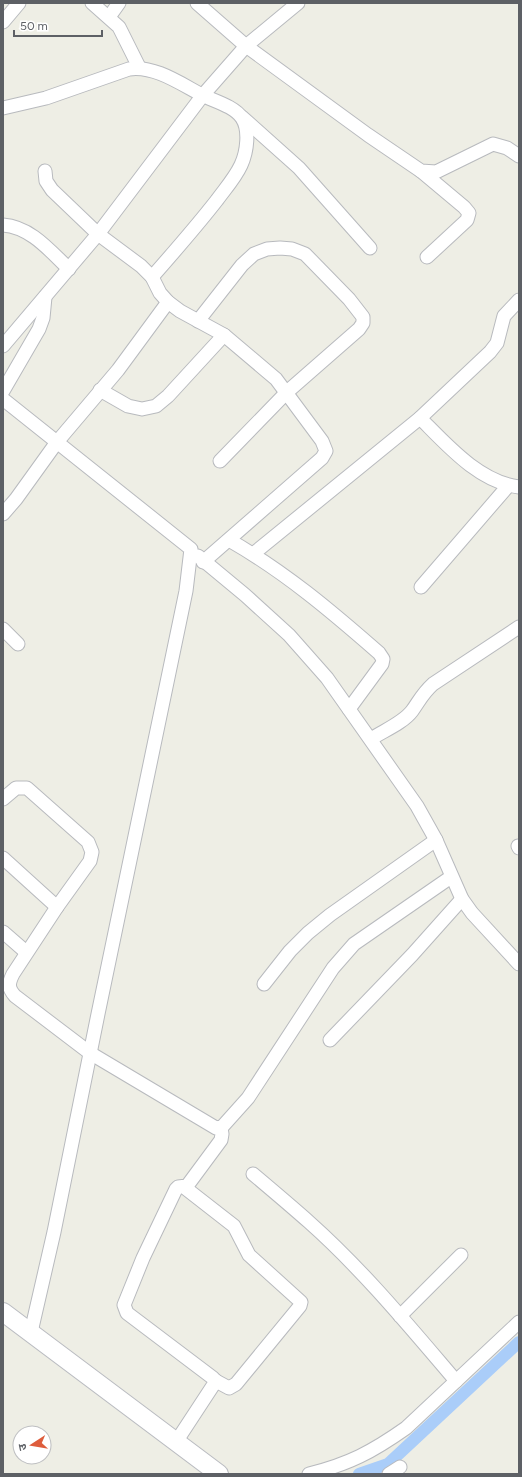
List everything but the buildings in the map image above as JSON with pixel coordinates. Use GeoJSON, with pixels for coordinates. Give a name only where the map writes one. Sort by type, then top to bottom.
{"type":"FeatureCollection","features":[{"type":"Feature","properties":{"kind":"main road"},"geometry":{"type":"LineString","coordinates":[[3,1312],[219,1474]]}},
{"type":"Feature","properties":{"kind":"street"},"geometry":{"type":"LineString","coordinates":[[3,22],[20,3]]}},
{"type":"Feature","properties":{"kind":"street"},"geometry":{"type":"LineString","coordinates":[[92,3],[119,27],[139,67]]}},
{"type":"Feature","properties":{"kind":"street"},"geometry":{"type":"LineString","coordinates":[[109,17],[119,3]]}},
{"type":"Feature","properties":{"kind":"street"},"geometry":{"type":"LineString","coordinates":[[197,3],[246,46],[368,136],[421,171],[464,207],[469,213],[467,220],[427,257]]}},
{"type":"Feature","properties":{"kind":"street"},"geometry":{"type":"LineString","coordinates":[[3,346],[98,234],[203,96],[246,46],[298,3]]}},
{"type":"Feature","properties":{"kind":"street"},"geometry":{"type":"LineString","coordinates":[[3,108],[46,98],[129,69],[139,67],[169,78],[203,96],[231,108],[242,117],[299,168],[370,248]]}},
{"type":"Feature","properties":{"kind":"street"},"geometry":{"type":"LineString","coordinates":[[152,277],[196,227],[232,180],[241,164],[246,144],[246,130],[242,117]]}},
{"type":"Feature","properties":{"kind":"street"},"geometry":{"type":"LineString","coordinates":[[421,171],[436,172],[493,144],[507,148],[519,156]]}},
{"type":"Feature","properties":{"kind":"street"},"geometry":{"type":"LineString","coordinates":[[45,171],[46,181],[52,190],[98,234],[141,266],[152,277],[160,293],[168,302],[224,335],[265,369],[287,392],[322,441],[326,451],[322,458],[203,562]]}},
{"type":"Feature","properties":{"kind":"street"},"geometry":{"type":"LineString","coordinates":[[3,225],[18,228],[31,235],[69,269]]}},
{"type":"Feature","properties":{"kind":"street"},"geometry":{"type":"LineString","coordinates":[[198,321],[242,265],[254,254],[267,249],[280,248],[292,249],[305,254],[359,310],[363,317],[363,323],[287,392],[220,461]]}},
{"type":"Feature","properties":{"kind":"street"},"geometry":{"type":"LineString","coordinates":[[3,391],[40,329],[46,296]]}},
{"type":"Feature","properties":{"kind":"street"},"geometry":{"type":"LineString","coordinates":[[253,554],[420,418],[490,352],[497,343],[504,316],[519,300]]}},
{"type":"Feature","properties":{"kind":"street"},"geometry":{"type":"LineString","coordinates":[[3,514],[16,499],[57,442],[118,370],[168,302]]}},
{"type":"Feature","properties":{"kind":"street"},"geometry":{"type":"LineString","coordinates":[[100,390],[128,406],[142,409],[156,406],[168,396],[224,335]]}},
{"type":"Feature","properties":{"kind":"street"},"geometry":{"type":"LineString","coordinates":[[3,399],[191,549],[203,562],[245,595],[288,635],[327,678],[417,806],[436,840],[462,899],[472,913],[519,964]]}},
{"type":"Feature","properties":{"kind":"street"},"geometry":{"type":"LineString","coordinates":[[420,418],[456,453],[494,480],[513,486],[421,587]]}},
{"type":"Feature","properties":{"kind":"street"},"geometry":{"type":"LineString","coordinates":[[229,540],[253,554],[303,588],[379,653],[383,659],[382,664],[349,709]]}},
{"type":"Feature","properties":{"kind":"street"},"geometry":{"type":"LineString","coordinates":[[31,1332],[54,1232],[186,591],[191,549]]}},
{"type":"Feature","properties":{"kind":"street"},"geometry":{"type":"LineString","coordinates":[[371,739],[408,715],[423,693],[432,684],[519,627]]}},
{"type":"Feature","properties":{"kind":"street"},"geometry":{"type":"LineString","coordinates":[[3,629],[18,644]]}},
{"type":"Feature","properties":{"kind":"street"},"geometry":{"type":"LineString","coordinates":[[3,799],[16,788],[27,788],[88,842],[92,852],[90,861],[57,906],[26,952],[9,982],[6,984],[15,996],[90,1053],[216,1128],[221,1128]]}},
{"type":"Feature","properties":{"kind":"street"},"geometry":{"type":"LineString","coordinates":[[264,984],[290,952],[308,933],[330,915],[436,840]]}},
{"type":"Feature","properties":{"kind":"street"},"geometry":{"type":"LineString","coordinates":[[3,858],[57,906]]}},
{"type":"Feature","properties":{"kind":"street"},"geometry":{"type":"LineString","coordinates":[[221,1128],[248,1098],[333,968],[347,950],[451,877]]}},
{"type":"Feature","properties":{"kind":"street"},"geometry":{"type":"LineString","coordinates":[[330,1040],[412,955],[462,899]]}},
{"type":"Feature","properties":{"kind":"street"},"geometry":{"type":"LineString","coordinates":[[3,932],[26,952]]}},
{"type":"Feature","properties":{"kind":"street"},"geometry":{"type":"LineString","coordinates":[[184,1187],[234,1226],[249,1255],[301,1302],[300,1306],[236,1384],[229,1388],[216,1382],[213,1378],[127,1313],[124,1309],[143,1258],[177,1187],[184,1187],[193,1180],[221,1140],[221,1128]]}},
{"type":"Feature","properties":{"kind":"street"},"geometry":{"type":"LineString","coordinates":[[253,1174],[309,1222],[400,1316],[456,1382]]}},
{"type":"Feature","properties":{"kind":"street"},"geometry":{"type":"LineString","coordinates":[[400,1316],[461,1255]]}},
{"type":"Feature","properties":{"kind":"street"},"geometry":{"type":"LineString","coordinates":[[308,1474],[358,1459],[406,1428],[519,1322]]}},
{"type":"Feature","properties":{"kind":"street"},"geometry":{"type":"LineString","coordinates":[[176,1442],[216,1382]]}},
{"type":"Feature","properties":{"kind":"waterway"},"geometry":{"type":"LineString","coordinates":[[359,1474],[388,1464],[519,1342]]}}]}
